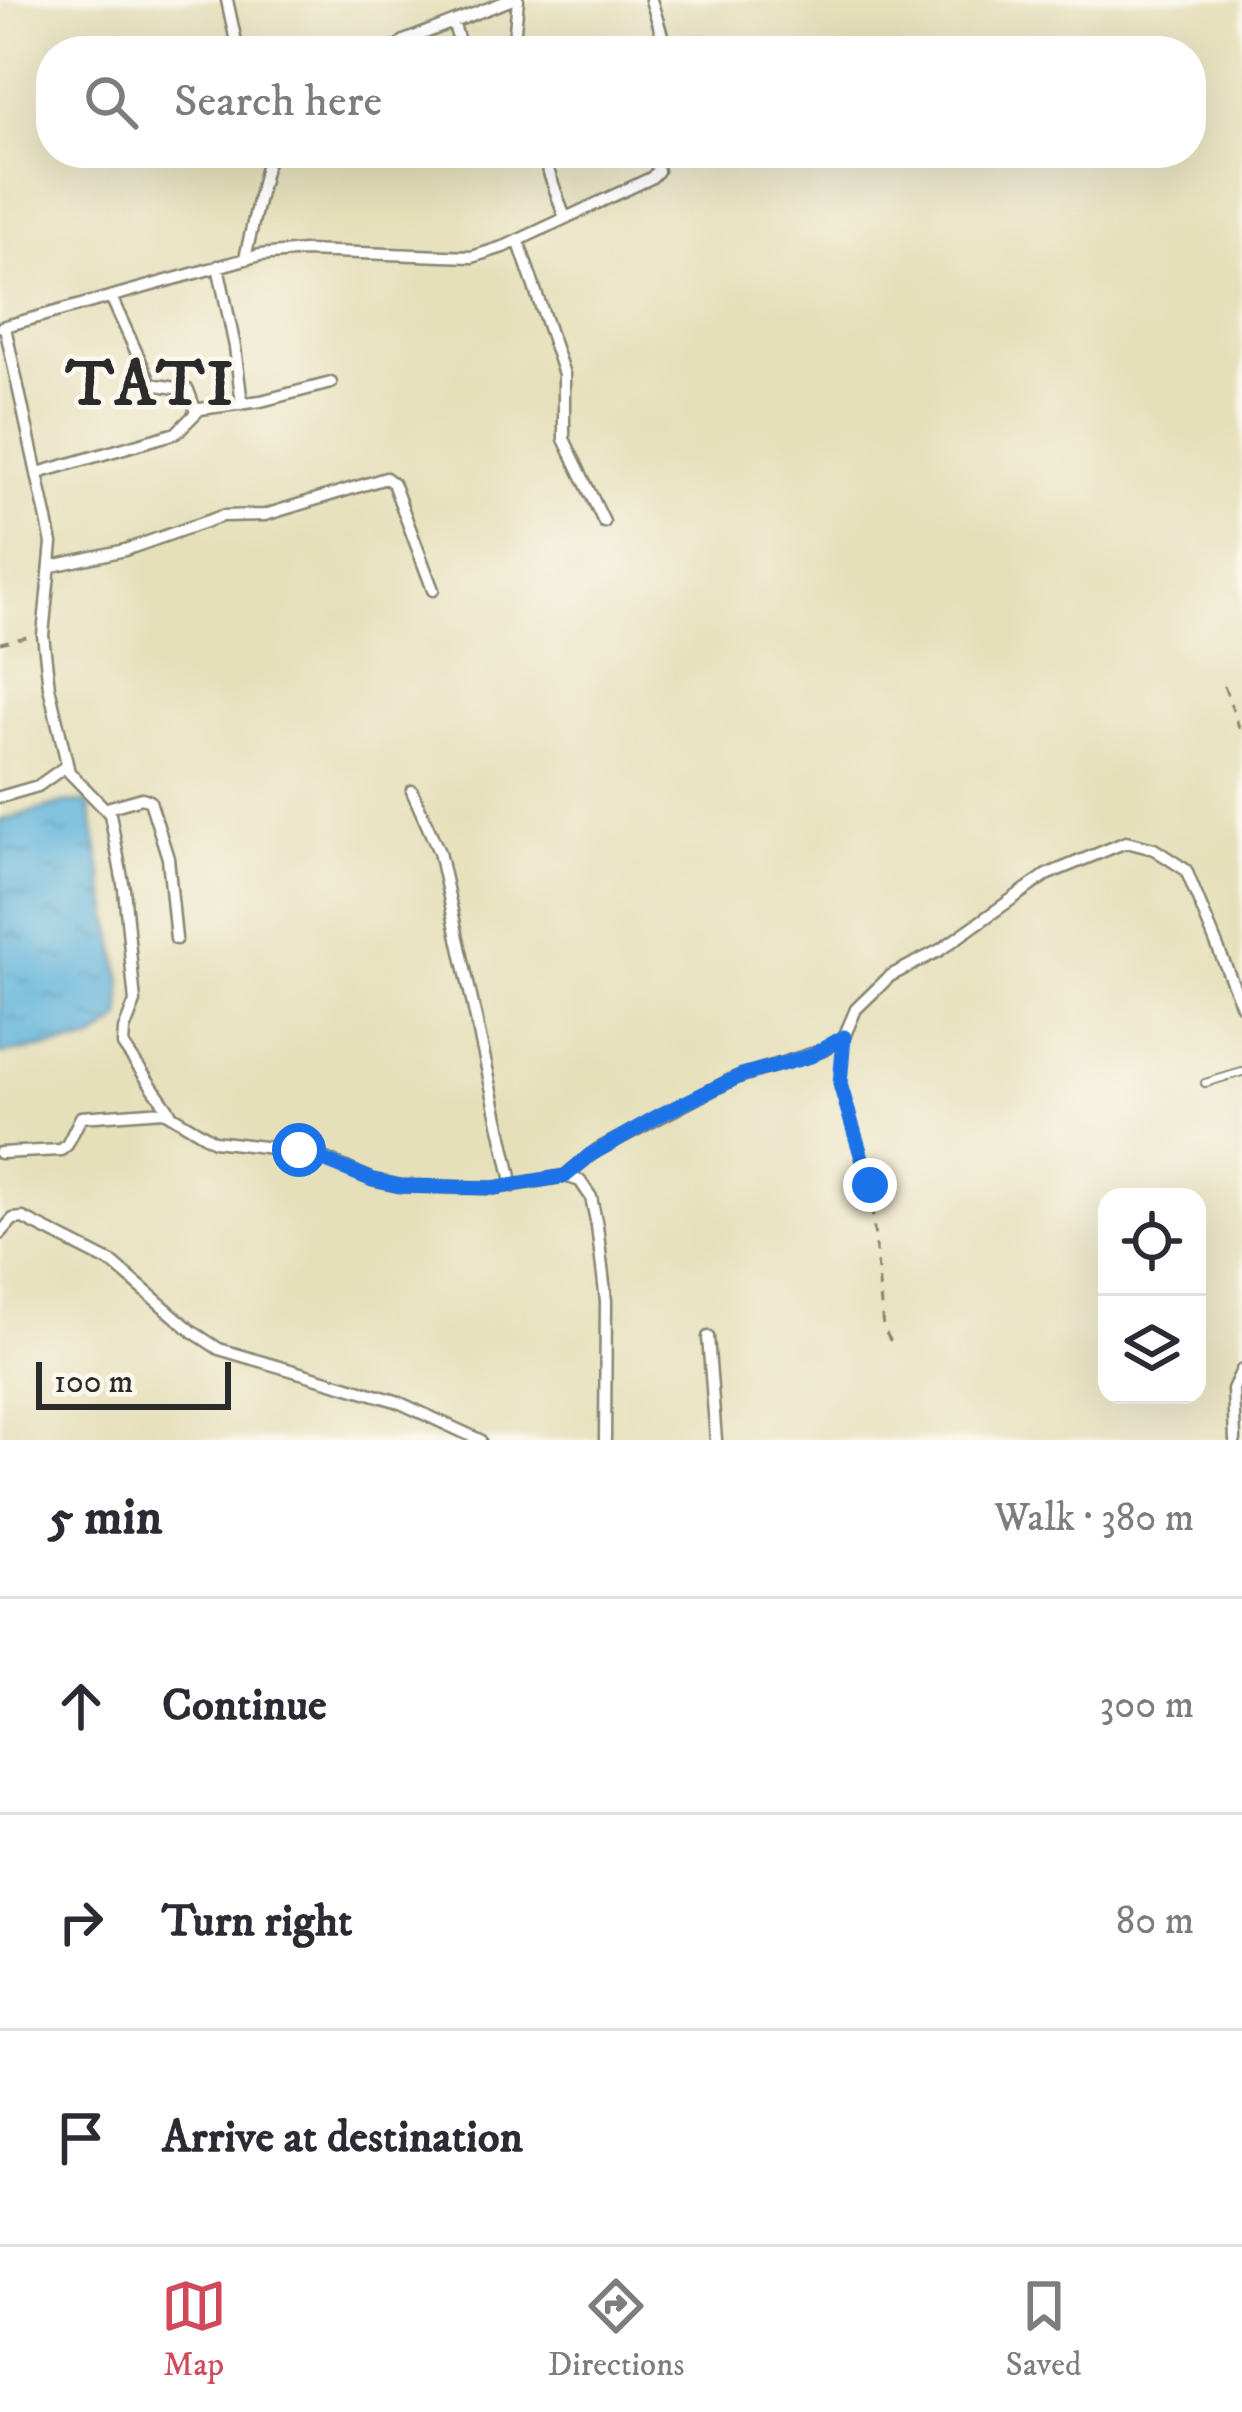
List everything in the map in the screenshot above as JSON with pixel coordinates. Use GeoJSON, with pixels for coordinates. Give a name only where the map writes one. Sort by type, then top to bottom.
{"type":"FeatureCollection","features":[{"type":"Feature","properties":{"kind":"street"},"geometry":{"type":"LineString","coordinates":[[227,0],[235,36]]}},
{"type":"Feature","properties":{"kind":"street"},"geometry":{"type":"LineString","coordinates":[[417,36],[514,0],[513,36]]}},
{"type":"Feature","properties":{"kind":"street"},"geometry":{"type":"LineString","coordinates":[[652,0],[663,36]]}},
{"type":"Feature","properties":{"kind":"street"},"geometry":{"type":"LineString","coordinates":[[453,22],[457,36]]}},
{"type":"Feature","properties":{"kind":"street"},"geometry":{"type":"LineString","coordinates":[[245,258],[265,168]]}},
{"type":"Feature","properties":{"kind":"street"},"geometry":{"type":"LineString","coordinates":[[547,168],[565,218]]}},
{"type":"Feature","properties":{"kind":"street"},"geometry":{"type":"LineString","coordinates":[[655,168],[656,175],[487,253],[452,259],[304,251],[245,258],[3,327],[52,543],[43,634],[66,766],[107,808],[124,890],[135,994],[123,1045],[172,1113],[214,1141],[313,1153],[386,1184],[419,1188],[512,1186],[565,1176],[597,1150],[698,1096],[742,1075],[811,1056],[844,1037],[856,1009],[890,976],[940,950],[1046,875],[1132,841],[1174,858],[1186,870],[1242,1006]]}},
{"type":"Feature","properties":{"kind":"street"},"geometry":{"type":"LineString","coordinates":[[518,240],[564,374],[564,439],[604,522]]}},
{"type":"Feature","properties":{"kind":"street"},"geometry":{"type":"LineString","coordinates":[[218,266],[242,404]]}},
{"type":"Feature","properties":{"kind":"street"},"geometry":{"type":"LineString","coordinates":[[111,297],[151,384],[188,390],[196,412]]}},
{"type":"Feature","properties":{"kind":"street"},"geometry":{"type":"LineString","coordinates":[[38,473],[176,433],[196,412],[331,383]]}},
{"type":"Feature","properties":{"kind":"street"},"geometry":{"type":"LineString","coordinates":[[52,566],[125,550],[222,515],[265,514],[386,478],[393,483],[433,590]]}},
{"type":"Feature","properties":{"kind":"street"},"geometry":{"type":"LineString","coordinates":[[0,797],[38,787],[66,766]]}},
{"type":"Feature","properties":{"kind":"street"},"geometry":{"type":"LineString","coordinates":[[412,791],[439,852],[512,1186]]}},
{"type":"Feature","properties":{"kind":"street"},"geometry":{"type":"LineString","coordinates":[[107,808],[142,797],[150,801],[168,858],[176,939]]}},
{"type":"Feature","properties":{"kind":"street"},"geometry":{"type":"LineString","coordinates":[[0,1153],[64,1149],[78,1119],[85,1115],[154,1109],[172,1113]]}},
{"type":"Feature","properties":{"kind":"street"},"geometry":{"type":"LineString","coordinates":[[565,1176],[586,1187],[597,1226],[606,1300],[604,1440]]}},
{"type":"Feature","properties":{"kind":"street"},"geometry":{"type":"LineString","coordinates":[[0,1234],[13,1219],[23,1218],[113,1264],[219,1349],[409,1405],[480,1440]]}},
{"type":"Feature","properties":{"kind":"street"},"geometry":{"type":"LineString","coordinates":[[708,1337],[716,1440]]}},
{"type":"Feature","properties":{"kind":"street"},"geometry":{"type":"LineString","coordinates":[[1235,1440],[1233,1389],[1242,1370]]}},
{"type":"Feature","properties":{"kind":"lane"},"geometry":{"type":"LineString","coordinates":[[1205,1083],[1242,1072]]}},
{"type":"Feature","properties":{"kind":"path"},"geometry":{"type":"LineString","coordinates":[[0,643],[43,634]]}},
{"type":"Feature","properties":{"kind":"path"},"geometry":{"type":"LineString","coordinates":[[1224,686],[1242,735]]}},
{"type":"Feature","properties":{"kind":"path"},"geometry":{"type":"LineString","coordinates":[[844,1037],[840,1084],[870,1185],[883,1328],[893,1345]]}},
{"type":"Feature","properties":{"kind":"water"},"geometry":{"type":"Polygon","coordinates":[[[89,802],[122,983],[121,1019],[92,1041],[0,1054],[0,821],[64,803],[89,802]]]}},
{"type":"Feature","properties":{"kind":"district","name":"TATI"},"geometry":{"type":"Point","coordinates":[151,382]}},
{"type":"Feature","properties":{"kind":"route"},"geometry":{"type":"LineString","coordinates":[[299,1150],[373,1180],[419,1188],[494,1188],[565,1176],[590,1155],[660,1115],[742,1075],[811,1056],[844,1037],[840,1084],[870,1185]]}}]}
